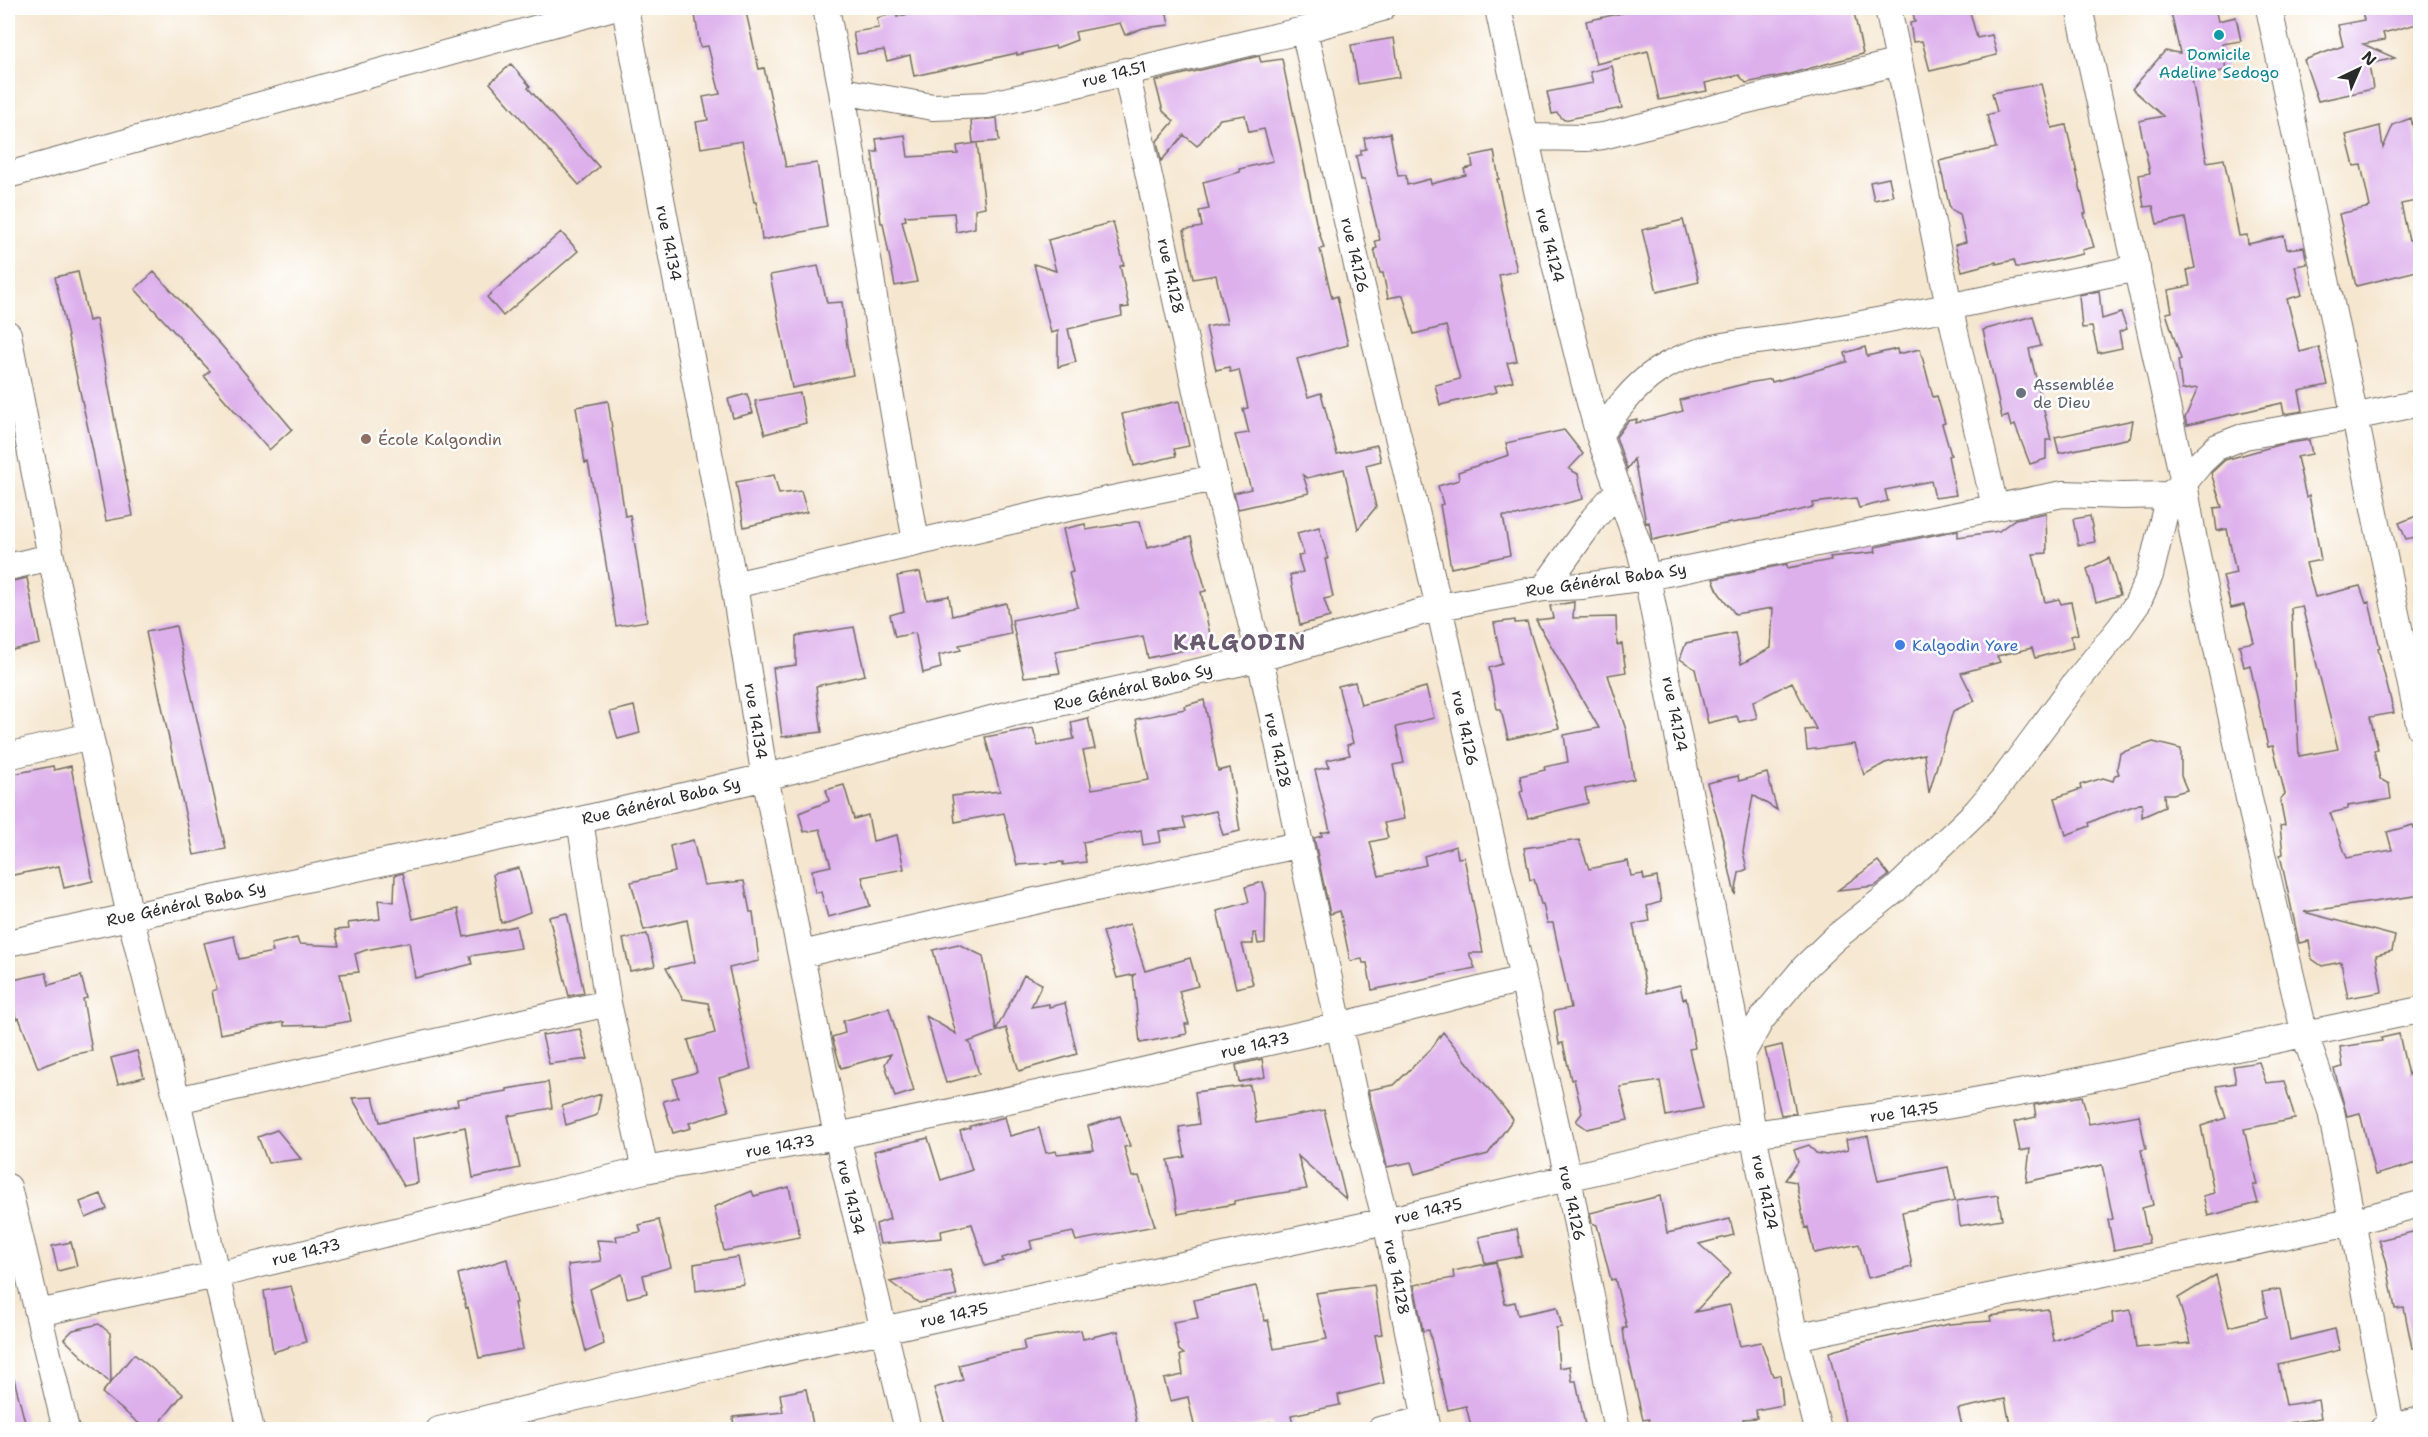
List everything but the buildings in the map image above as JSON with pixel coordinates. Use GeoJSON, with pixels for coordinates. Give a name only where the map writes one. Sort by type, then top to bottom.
{"type":"FeatureCollection","features":[{"type":"Feature","properties":{"kind":"street"},"geometry":{"type":"LineString","coordinates":[[8,176],[610,8]]}},
{"type":"Feature","properties":{"kind":"street","name":"rue 14.134"},"geometry":{"type":"LineString","coordinates":[[625,8],[734,585],[766,777],[837,1136],[882,1331],[908,1430]]}},
{"type":"Feature","properties":{"kind":"street"},"geometry":{"type":"LineString","coordinates":[[826,8],[842,91],[876,310],[916,542]]}},
{"type":"Feature","properties":{"kind":"street","name":"rue 14.51"},"geometry":{"type":"LineString","coordinates":[[842,91],[933,107],[962,108],[988,105],[1304,30],[1382,8]]}},
{"type":"Feature","properties":{"kind":"street","name":"rue 14.124"},"geometry":{"type":"LineString","coordinates":[[1498,8],[1538,195],[1599,435],[1637,540],[1647,577],[1741,1056],[1753,1134],[1795,1337],[1818,1430]]}},
{"type":"Feature","properties":{"kind":"street"},"geometry":{"type":"LineString","coordinates":[[1888,8],[1949,306],[1995,507]]}},
{"type":"Feature","properties":{"kind":"street"},"geometry":{"type":"LineString","coordinates":[[2079,8],[2137,268],[2176,489],[2194,541],[2239,753],[2305,1035],[2331,1111],[2389,1429],[2421,1420]]}},
{"type":"Feature","properties":{"kind":"street"},"geometry":{"type":"LineString","coordinates":[[2269,8],[2353,417],[2421,728]]}},
{"type":"Feature","properties":{"kind":"street","name":"rue 14.126"},"geometry":{"type":"LineString","coordinates":[[1304,30],[1359,274],[1439,607],[1568,1178],[1617,1430]]}},
{"type":"Feature","properties":{"kind":"street"},"geometry":{"type":"LineString","coordinates":[[1527,138],[1587,138],[1603,135],[1899,62]]}},
{"type":"Feature","properties":{"kind":"street","name":"rue 14.128"},"geometry":{"type":"LineString","coordinates":[[1126,71],[1215,478],[1260,658],[1298,845],[1360,1123],[1386,1221],[1426,1425]]}},
{"type":"Feature","properties":{"kind":"street"},"geometry":{"type":"LineString","coordinates":[[1599,435],[1618,407],[1657,371],[1713,347],[1812,334],[2137,268]]}},
{"type":"Feature","properties":{"kind":"street"},"geometry":{"type":"LineString","coordinates":[[8,334],[51,557],[90,736],[130,916],[177,1101],[251,1430]]}},
{"type":"Feature","properties":{"kind":"street"},"geometry":{"type":"LineString","coordinates":[[1741,1056],[1761,1020],[1804,967],[1835,938],[1895,890],[1977,811],[2004,780],[2137,604],[2150,575],[2176,489],[2201,462],[2217,447],[2245,436],[2421,403]]}},
{"type":"Feature","properties":{"kind":"street"},"geometry":{"type":"LineString","coordinates":[[734,585],[916,542],[1215,478]]}},
{"type":"Feature","properties":{"kind":"street","name":"Rue Général Baba Sy"},"geometry":{"type":"LineString","coordinates":[[8,943],[580,820],[766,777],[1014,713],[1260,658],[1439,607],[1544,588],[1583,586],[1647,577],[2063,494],[2123,496],[2176,489]]}},
{"type":"Feature","properties":{"kind":"street"},"geometry":{"type":"LineString","coordinates":[[1544,588],[1594,518],[1618,491]]}},
{"type":"Feature","properties":{"kind":"street"},"geometry":{"type":"LineString","coordinates":[[8,567],[51,557]]}},
{"type":"Feature","properties":{"kind":"street"},"geometry":{"type":"LineString","coordinates":[[8,756],[90,736]]}},
{"type":"Feature","properties":{"kind":"street"},"geometry":{"type":"LineString","coordinates":[[580,820],[608,1004],[645,1170]]}},
{"type":"Feature","properties":{"kind":"street"},"geometry":{"type":"LineString","coordinates":[[802,954],[1298,845]]}},
{"type":"Feature","properties":{"kind":"street","name":"rue 14.73"},"geometry":{"type":"LineString","coordinates":[[38,1313],[216,1275],[645,1170],[837,1136],[1339,1026],[1522,980]]}},
{"type":"Feature","properties":{"kind":"street"},"geometry":{"type":"LineString","coordinates":[[177,1101],[608,1004]]}},
{"type":"Feature","properties":{"kind":"street","name":"rue 14.75"},"geometry":{"type":"LineString","coordinates":[[439,1430],[619,1387],[1386,1221],[1753,1134],[1957,1104],[2421,1010]]}},
{"type":"Feature","properties":{"kind":"street"},"geometry":{"type":"LineString","coordinates":[[8,1187],[66,1430]]}},
{"type":"Feature","properties":{"kind":"street"},"geometry":{"type":"LineString","coordinates":[[1795,1337],[2351,1222],[2421,1204]]}},
{"type":"Feature","properties":{"kind":"street"},"geometry":{"type":"LineString","coordinates":[[1380,1430],[1426,1425]]}},
{"type":"Feature","properties":{"kind":"place","name":"Domicile Adeline Sedogo"},"geometry":{"type":"Point","coordinates":[2219,35]}},
{"type":"Feature","properties":{"kind":"place","name":"Assemblée de Dieu"},"geometry":{"type":"Point","coordinates":[2021,393]}},
{"type":"Feature","properties":{"kind":"place","name":"École Kalgondin"},"geometry":{"type":"Point","coordinates":[366,439]}},
{"type":"Feature","properties":{"kind":"place","name":"Kalgodin Yare"},"geometry":{"type":"Point","coordinates":[1900,645]}},
{"type":"Feature","properties":{"kind":"district","name":"KALGODIN"},"geometry":{"type":"Point","coordinates":[1240,642]}}]}
